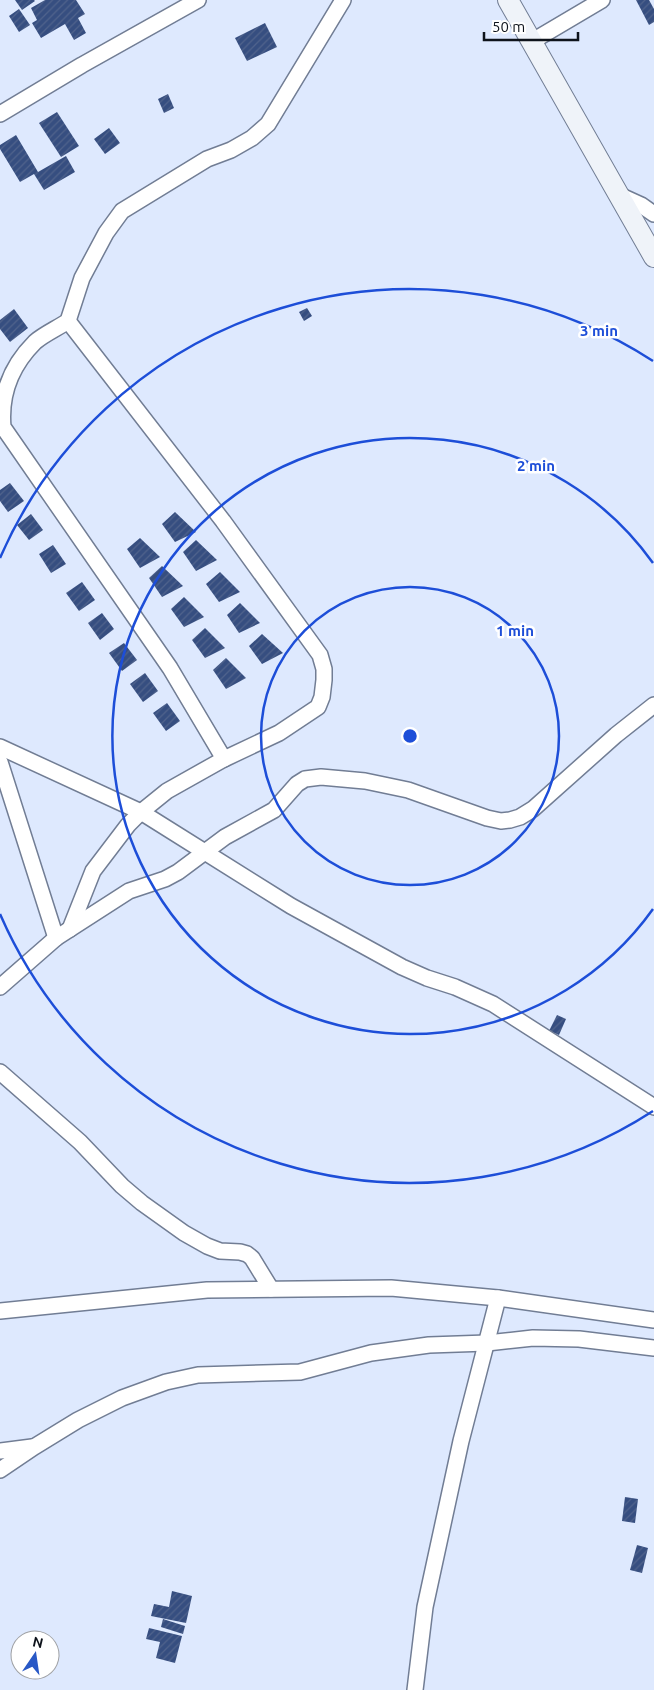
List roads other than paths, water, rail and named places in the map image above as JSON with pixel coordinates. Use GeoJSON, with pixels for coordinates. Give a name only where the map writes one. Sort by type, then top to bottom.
{"type":"FeatureCollection","features":[{"type":"Feature","properties":{"kind":"main road"},"geometry":{"type":"LineString","coordinates":[[508,0],[654,257]]}},
{"type":"Feature","properties":{"kind":"street"},"geometry":{"type":"LineString","coordinates":[[0,114],[198,0]]}},
{"type":"Feature","properties":{"kind":"street"},"geometry":{"type":"LineString","coordinates":[[224,759],[170,668],[3,428],[1,408],[4,393],[14,367],[36,341],[68,321],[82,278],[106,233],[122,211],[207,159],[231,150],[252,138],[268,124],[343,0]]}},
{"type":"Feature","properties":{"kind":"street"},"geometry":{"type":"LineString","coordinates":[[532,42],[602,0]]}},
{"type":"Feature","properties":{"kind":"street"},"geometry":{"type":"LineString","coordinates":[[620,195],[641,205],[654,214]]}},
{"type":"Feature","properties":{"kind":"street"},"geometry":{"type":"LineString","coordinates":[[68,321],[223,521],[320,655],[324,669],[322,697],[318,707],[279,733],[224,759],[166,791],[128,825],[93,870],[70,929]]}},
{"type":"Feature","properties":{"kind":"street"},"geometry":{"type":"LineString","coordinates":[[0,987],[56,938],[129,891],[165,880],[178,872],[225,838],[274,810],[297,784],[305,779],[321,777],[365,781],[408,790],[487,818],[501,821],[510,820],[520,817],[533,809],[616,735],[654,705]]}},
{"type":"Feature","properties":{"kind":"street"},"geometry":{"type":"LineString","coordinates":[[0,747],[141,812],[291,906],[402,966],[493,1004],[654,1108]]}},
{"type":"Feature","properties":{"kind":"street"},"geometry":{"type":"LineString","coordinates":[[0,762],[56,938]]}},
{"type":"Feature","properties":{"kind":"street"},"geometry":{"type":"LineString","coordinates":[[0,1072],[80,1142],[122,1186],[142,1203],[184,1233],[207,1246],[220,1251],[247,1254],[252,1258],[271,1289]]}},
{"type":"Feature","properties":{"kind":"street"},"geometry":{"type":"LineString","coordinates":[[0,1311],[207,1290],[391,1288],[498,1298],[654,1320]]}},
{"type":"Feature","properties":{"kind":"street"},"geometry":{"type":"LineString","coordinates":[[415,1690],[425,1607],[461,1441],[498,1298]]}},
{"type":"Feature","properties":{"kind":"street"},"geometry":{"type":"LineString","coordinates":[[0,1470],[34,1446],[78,1420],[122,1398],[166,1382],[198,1375],[300,1372],[371,1353],[429,1345],[533,1338],[580,1339],[654,1348]]}},
{"type":"Feature","properties":{"kind":"street"},"geometry":{"type":"LineString","coordinates":[[0,1450],[34,1446]]}}]}
